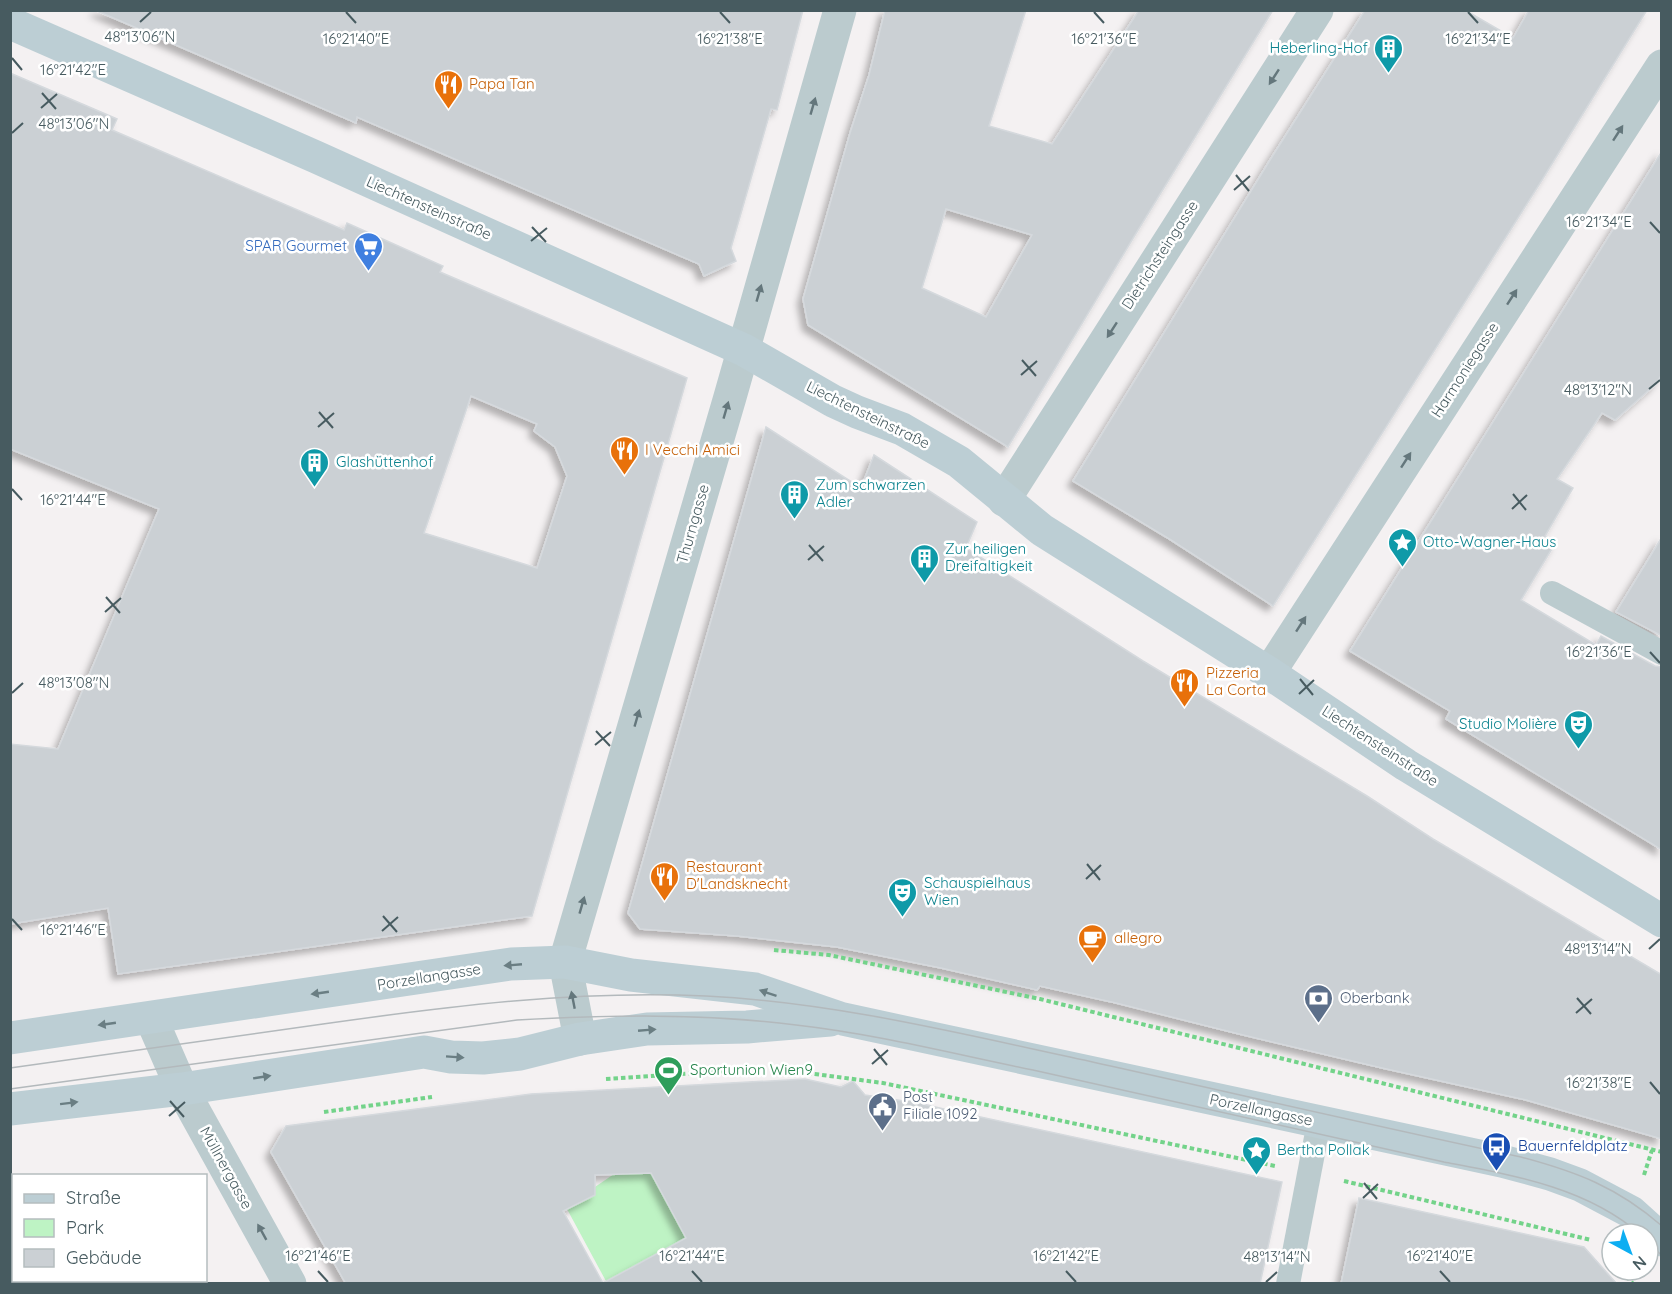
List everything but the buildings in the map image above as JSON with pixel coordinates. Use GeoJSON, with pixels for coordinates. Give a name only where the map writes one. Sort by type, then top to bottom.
{"type":"FeatureCollection","features":[{"type":"Feature","properties":{"kind":"street","name":"Thurngasse"},"geometry":{"type":"LineString","coordinates":[[580,1039],[565,962],[744,350],[840,10]]}},
{"type":"Feature","properties":{"kind":"street","name":"Dietrichsteingasse"},"geometry":{"type":"LineString","coordinates":[[1004,500],[1317,10]]}},
{"type":"Feature","properties":{"kind":"street","name":"Liechtensteinstraße"},"geometry":{"type":"LineString","coordinates":[[10,23],[316,157],[744,350],[833,401],[902,429],[959,462],[1042,530],[1269,673],[1406,765],[1662,921]]}},
{"type":"Feature","properties":{"kind":"street","name":"Harmoniegasse"},"geometry":{"type":"LineString","coordinates":[[1269,673],[1662,66]]}},
{"type":"Feature","properties":{"kind":"street","name":"Porzellangasse"},"geometry":{"type":"LineString","coordinates":[[10,1038],[511,964],[565,962],[631,975],[755,989],[843,1019],[1502,1161],[1580,1185],[1631,1212],[1662,1240]]}},
{"type":"Feature","properties":{"kind":"street","name":"Müllnergasse"},"geometry":{"type":"LineString","coordinates":[[151,1018],[182,1089],[290,1284]]}},
{"type":"Feature","properties":{"kind":"street","name":"Porzellangasse"},"geometry":{"type":"LineString","coordinates":[[10,1109],[182,1089],[424,1053],[452,1058],[483,1058],[519,1054],[580,1039],[647,1029],[747,1027],[843,1019]]}},
{"type":"Feature","properties":{"kind":"lane"},"geometry":{"type":"LineString","coordinates":[[1552,593],[1662,653]]}},
{"type":"Feature","properties":{"kind":"lane"},"geometry":{"type":"LineString","coordinates":[[1288,1284],[1319,1122]]}},
{"type":"Feature","properties":{"kind":"path"},"geometry":{"type":"LineString","coordinates":[[760,1069],[772,1068],[883,1083],[1310,1173],[1600,1242]]}},
{"type":"Feature","properties":{"kind":"path"},"geometry":{"type":"LineString","coordinates":[[596,1080],[737,1071]]}},
{"type":"Feature","properties":{"kind":"path"},"geometry":{"type":"LineString","coordinates":[[314,1113],[443,1096]]}},
{"type":"Feature","properties":{"kind":"green space"},"geometry":{"type":"Polygon","coordinates":[[[651,1173],[686,1238],[607,1283],[567,1209],[595,1195],[595,1187],[614,1174],[651,1173]]]}},
{"type":"Feature","properties":{"kind":"tram line"},"geometry":{"type":"LineString","coordinates":[[10,1068],[371,1017],[514,1001],[609,995],[752,999],[844,1011],[935,1028],[1521,1157],[1596,1182],[1629,1201],[1662,1226]]}},
{"type":"Feature","properties":{"kind":"tram line"},"geometry":{"type":"LineString","coordinates":[[10,1089],[517,1020],[656,1016],[726,1018],[826,1029],[915,1045],[1496,1172],[1572,1194],[1624,1222]]}},
{"type":"Feature","properties":{"kind":"place","name":"Heberling-Hof"},"geometry":{"type":"Point","coordinates":[1389,74]}},
{"type":"Feature","properties":{"kind":"place","name":"Papa Tan"},"geometry":{"type":"Point","coordinates":[448,110]}},
{"type":"Feature","properties":{"kind":"place","name":"SPAR Gourmet"},"geometry":{"type":"Point","coordinates":[368,272]}},
{"type":"Feature","properties":{"kind":"place","name":"I Vecchi Amici"},"geometry":{"type":"Point","coordinates":[624,476]}},
{"type":"Feature","properties":{"kind":"place","name":"Glashüttenhof"},"geometry":{"type":"Point","coordinates":[315,488]}},
{"type":"Feature","properties":{"kind":"place","name":"Zum schwarzen Adler"},"geometry":{"type":"Point","coordinates":[795,520]}},
{"type":"Feature","properties":{"kind":"place","name":"Otto-Wagner-Haus"},"geometry":{"type":"Point","coordinates":[1402,568]}},
{"type":"Feature","properties":{"kind":"place","name":"Zur heiligen Dreifaltigkeit"},"geometry":{"type":"Point","coordinates":[924,584]}},
{"type":"Feature","properties":{"kind":"place","name":"Pizzeria La Corta"},"geometry":{"type":"Point","coordinates":[1185,708]}},
{"type":"Feature","properties":{"kind":"place","name":"Studio Molière"},"geometry":{"type":"Point","coordinates":[1578,750]}},
{"type":"Feature","properties":{"kind":"place","name":"Restaurant D'Landsknecht"},"geometry":{"type":"Point","coordinates":[665,902]}},
{"type":"Feature","properties":{"kind":"place","name":"Schauspielhaus Wien"},"geometry":{"type":"Point","coordinates":[903,918]}},
{"type":"Feature","properties":{"kind":"place","name":"allegro"},"geometry":{"type":"Point","coordinates":[1093,964]}},
{"type":"Feature","properties":{"kind":"place","name":"Oberbank"},"geometry":{"type":"Point","coordinates":[1319,1024]}},
{"type":"Feature","properties":{"kind":"place","name":"Sportunion Wien9"},"geometry":{"type":"Point","coordinates":[669,1096]}},
{"type":"Feature","properties":{"kind":"place","name":"Post Filiale 1092"},"geometry":{"type":"Point","coordinates":[882,1132]}},
{"type":"Feature","properties":{"kind":"place","name":"Bauernfeldplatz"},"geometry":{"type":"Point","coordinates":[1497,1172]}},
{"type":"Feature","properties":{"kind":"place","name":"Bertha Pollak"},"geometry":{"type":"Point","coordinates":[1256,1176]}}]}
